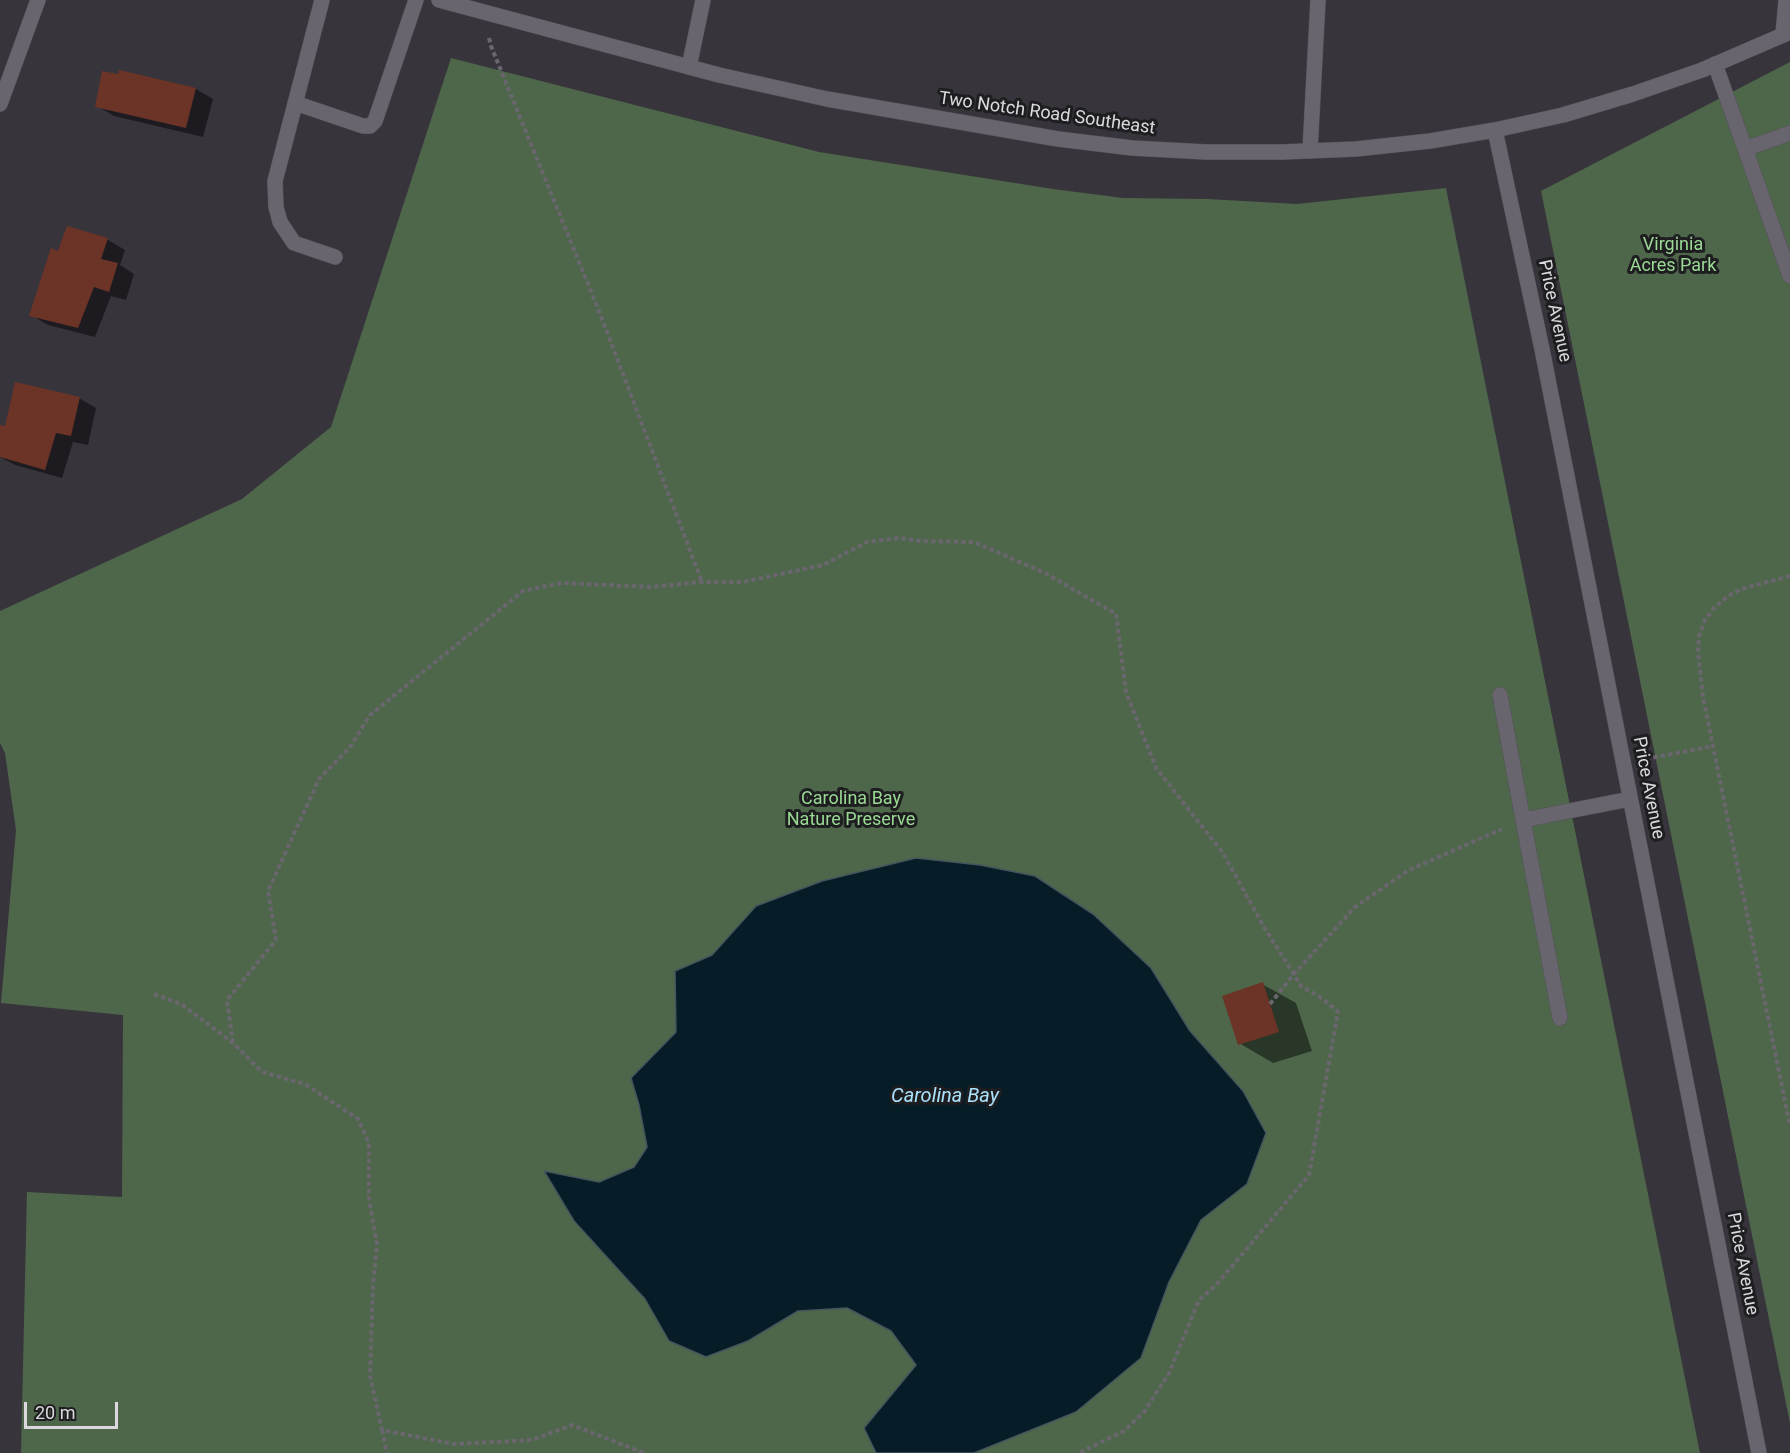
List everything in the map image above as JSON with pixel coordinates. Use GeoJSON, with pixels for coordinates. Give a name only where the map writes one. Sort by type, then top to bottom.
{"type":"FeatureCollection","features":[{"type":"Feature","properties":{"kind":"street"},"geometry":{"type":"LineString","coordinates":[[0,104],[38,0]]}},
{"type":"Feature","properties":{"kind":"street"},"geometry":{"type":"LineString","coordinates":[[322,0],[275,181],[280,222],[294,243],[335,257]]}},
{"type":"Feature","properties":{"kind":"street"},"geometry":{"type":"LineString","coordinates":[[295,103],[363,126],[370,126],[375,121],[416,0]]}},
{"type":"Feature","properties":{"kind":"street","name":"Two Notch Road Southeast"},"geometry":{"type":"LineString","coordinates":[[440,0],[688,67],[827,99],[1058,139],[1132,148],[1206,152],[1310,151],[1430,141],[1496,130],[1563,115],[1633,94],[1715,64],[1787,33]]}},
{"type":"Feature","properties":{"kind":"street"},"geometry":{"type":"LineString","coordinates":[[688,67],[703,0]]}},
{"type":"Feature","properties":{"kind":"street"},"geometry":{"type":"LineString","coordinates":[[1310,151],[1318,0]]}},
{"type":"Feature","properties":{"kind":"street"},"geometry":{"type":"LineString","coordinates":[[1786,0],[1787,33]]}},
{"type":"Feature","properties":{"kind":"street"},"geometry":{"type":"LineString","coordinates":[[1715,64],[1790,276]]}},
{"type":"Feature","properties":{"kind":"street","name":"Price Avenue"},"geometry":{"type":"LineString","coordinates":[[1496,130],[1547,372],[1759,1453]]}},
{"type":"Feature","properties":{"kind":"street"},"geometry":{"type":"LineString","coordinates":[[1745,149],[1790,133]]}},
{"type":"Feature","properties":{"kind":"street"},"geometry":{"type":"LineString","coordinates":[[1500,695],[1560,1018]]}},
{"type":"Feature","properties":{"kind":"street"},"geometry":{"type":"LineString","coordinates":[[1523,820],[1630,799]]}},
{"type":"Feature","properties":{"kind":"path"},"geometry":{"type":"LineString","coordinates":[[485,12],[491,46],[599,311],[702,582]]}},
{"type":"Feature","properties":{"kind":"path"},"geometry":{"type":"LineString","coordinates":[[233,1043],[227,1000],[276,940],[268,891],[319,779],[350,747],[370,715],[523,591],[561,583],[652,587],[702,582],[743,582],[823,565],[867,542],[897,538],[974,542],[1045,573],[1116,614],[1125,693],[1156,768],[1223,853],[1264,927],[1301,986],[1323,999],[1338,1012],[1309,1175],[1217,1284],[1199,1300],[1169,1373],[1144,1412],[1124,1431],[1079,1453]]}},
{"type":"Feature","properties":{"kind":"path"},"geometry":{"type":"LineString","coordinates":[[1790,576],[1741,589],[1728,596],[1705,620],[1698,652],[1703,697],[1790,1126]]}},
{"type":"Feature","properties":{"kind":"path"},"geometry":{"type":"LineString","coordinates":[[1644,759],[1713,746]]}},
{"type":"Feature","properties":{"kind":"path"},"geometry":{"type":"LineString","coordinates":[[1270,1004],[1355,907],[1409,870],[1523,820]]}},
{"type":"Feature","properties":{"kind":"path"},"geometry":{"type":"LineString","coordinates":[[154,994],[181,1004],[233,1043],[261,1072],[305,1084],[358,1119],[369,1143],[369,1199],[377,1244],[370,1376],[387,1453]]}},
{"type":"Feature","properties":{"kind":"path"},"geometry":{"type":"LineString","coordinates":[[382,1430],[454,1444],[532,1440],[572,1425],[644,1453]]}},
{"type":"Feature","properties":{"kind":"green space","name":"Carolina Bay Nature Preserve"},"geometry":{"type":"Polygon","coordinates":[[[451,58],[819,152],[1053,189],[1123,198],[1207,199],[1297,204],[1446,188],[1700,1453],[21,1453],[27,1192],[122,1197],[123,1015],[1,1003],[16,830],[5,753],[0,743],[0,611],[242,499],[331,427],[451,58]]]}},
{"type":"Feature","properties":{"kind":"green space","name":"Virginia Acres Park"},"geometry":{"type":"Polygon","coordinates":[[[1790,62],[1790,1423],[1541,191],[1790,62]]]}},
{"type":"Feature","properties":{"kind":"water","name":"Carolina Bay"},"geometry":{"type":"Polygon","coordinates":[[[916,858],[980,865],[1035,876],[1093,914],[1151,968],[1190,1031],[1243,1091],[1266,1133],[1247,1184],[1201,1220],[1169,1282],[1141,1358],[1076,1412],[974,1453],[876,1453],[864,1428],[916,1365],[891,1331],[847,1308],[798,1311],[748,1341],[706,1357],[669,1341],[645,1299],[574,1221],[544,1171],[599,1182],[634,1167],[647,1147],[631,1078],[676,1032],[675,971],[712,955],[756,906],[822,881],[916,858]]]}},
{"type":"Feature","properties":{"kind":"building"},"geometry":{"type":"Polygon","coordinates":[[[119,70],[196,88],[186,128],[95,107],[102,71],[118,74],[119,70]]]}},
{"type":"Feature","properties":{"kind":"building"},"geometry":{"type":"Polygon","coordinates":[[[67,226],[108,238],[101,259],[118,263],[109,292],[94,287],[78,328],[29,316],[51,248],[58,251],[67,226]]]}},
{"type":"Feature","properties":{"kind":"building"},"geometry":{"type":"Polygon","coordinates":[[[15,382],[80,397],[71,436],[56,433],[45,470],[0,457],[0,425],[5,426],[15,382]]]}},
{"type":"Feature","properties":{"kind":"building"},"geometry":{"type":"Polygon","coordinates":[[[1263,982],[1279,1032],[1238,1045],[1222,996],[1263,982]]]}}]}
